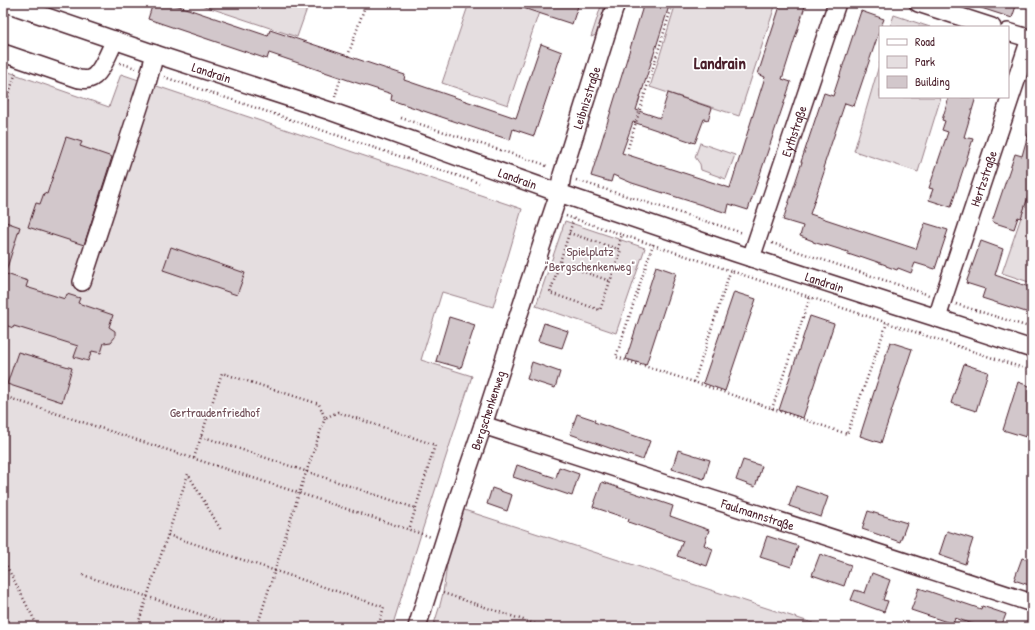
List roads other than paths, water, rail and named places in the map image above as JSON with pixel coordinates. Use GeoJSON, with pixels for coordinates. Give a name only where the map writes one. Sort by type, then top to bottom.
{"type":"FeatureCollection","features":[{"type":"Feature","properties":{"kind":"street","name":"Landrain"},"geometry":{"type":"LineString","coordinates":[[6,3],[35,8],[115,40],[155,54],[336,102],[559,193],[744,256],[1032,349]]}},
{"type":"Feature","properties":{"kind":"street","name":"Leibnizstraße"},"geometry":{"type":"LineString","coordinates":[[559,193],[562,175],[616,3]]}},
{"type":"Feature","properties":{"kind":"street","name":"Eythstraße"},"geometry":{"type":"LineString","coordinates":[[744,256],[758,238],[836,3]]}},
{"type":"Feature","properties":{"kind":"street"},"geometry":{"type":"LineString","coordinates":[[918,3],[989,26]]}},
{"type":"Feature","properties":{"kind":"street"},"geometry":{"type":"LineString","coordinates":[[1009,32],[1031,39]]}},
{"type":"Feature","properties":{"kind":"street","name":"Hertzstraße"},"geometry":{"type":"LineString","coordinates":[[938,318],[943,299],[1031,39]]}},
{"type":"Feature","properties":{"kind":"street"},"geometry":{"type":"LineString","coordinates":[[3,53],[79,79],[87,80],[99,72],[115,40]]}},
{"type":"Feature","properties":{"kind":"street"},"geometry":{"type":"LineString","coordinates":[[82,282],[148,83],[155,54]]}},
{"type":"Feature","properties":{"kind":"street","name":"Bergschenkenweg"},"geometry":{"type":"LineString","coordinates":[[417,627],[455,507],[559,193]]}},
{"type":"Feature","properties":{"kind":"street","name":"Faulmannstraße"},"geometry":{"type":"LineString","coordinates":[[483,425],[1032,604]]}},
{"type":"Feature","properties":{"kind":"district","name":"Landrain"},"geometry":{"type":"Point","coordinates":[720,62]}},
{"type":"Feature","properties":{"kind":"park label","name":"Spielplatz \"Bergschenkenweg\""},"geometry":{"type":"Point","coordinates":[590,258]}},
{"type":"Feature","properties":{"kind":"park label","name":"Gertraudenfriedhof"},"geometry":{"type":"Point","coordinates":[215,412]}}]}
